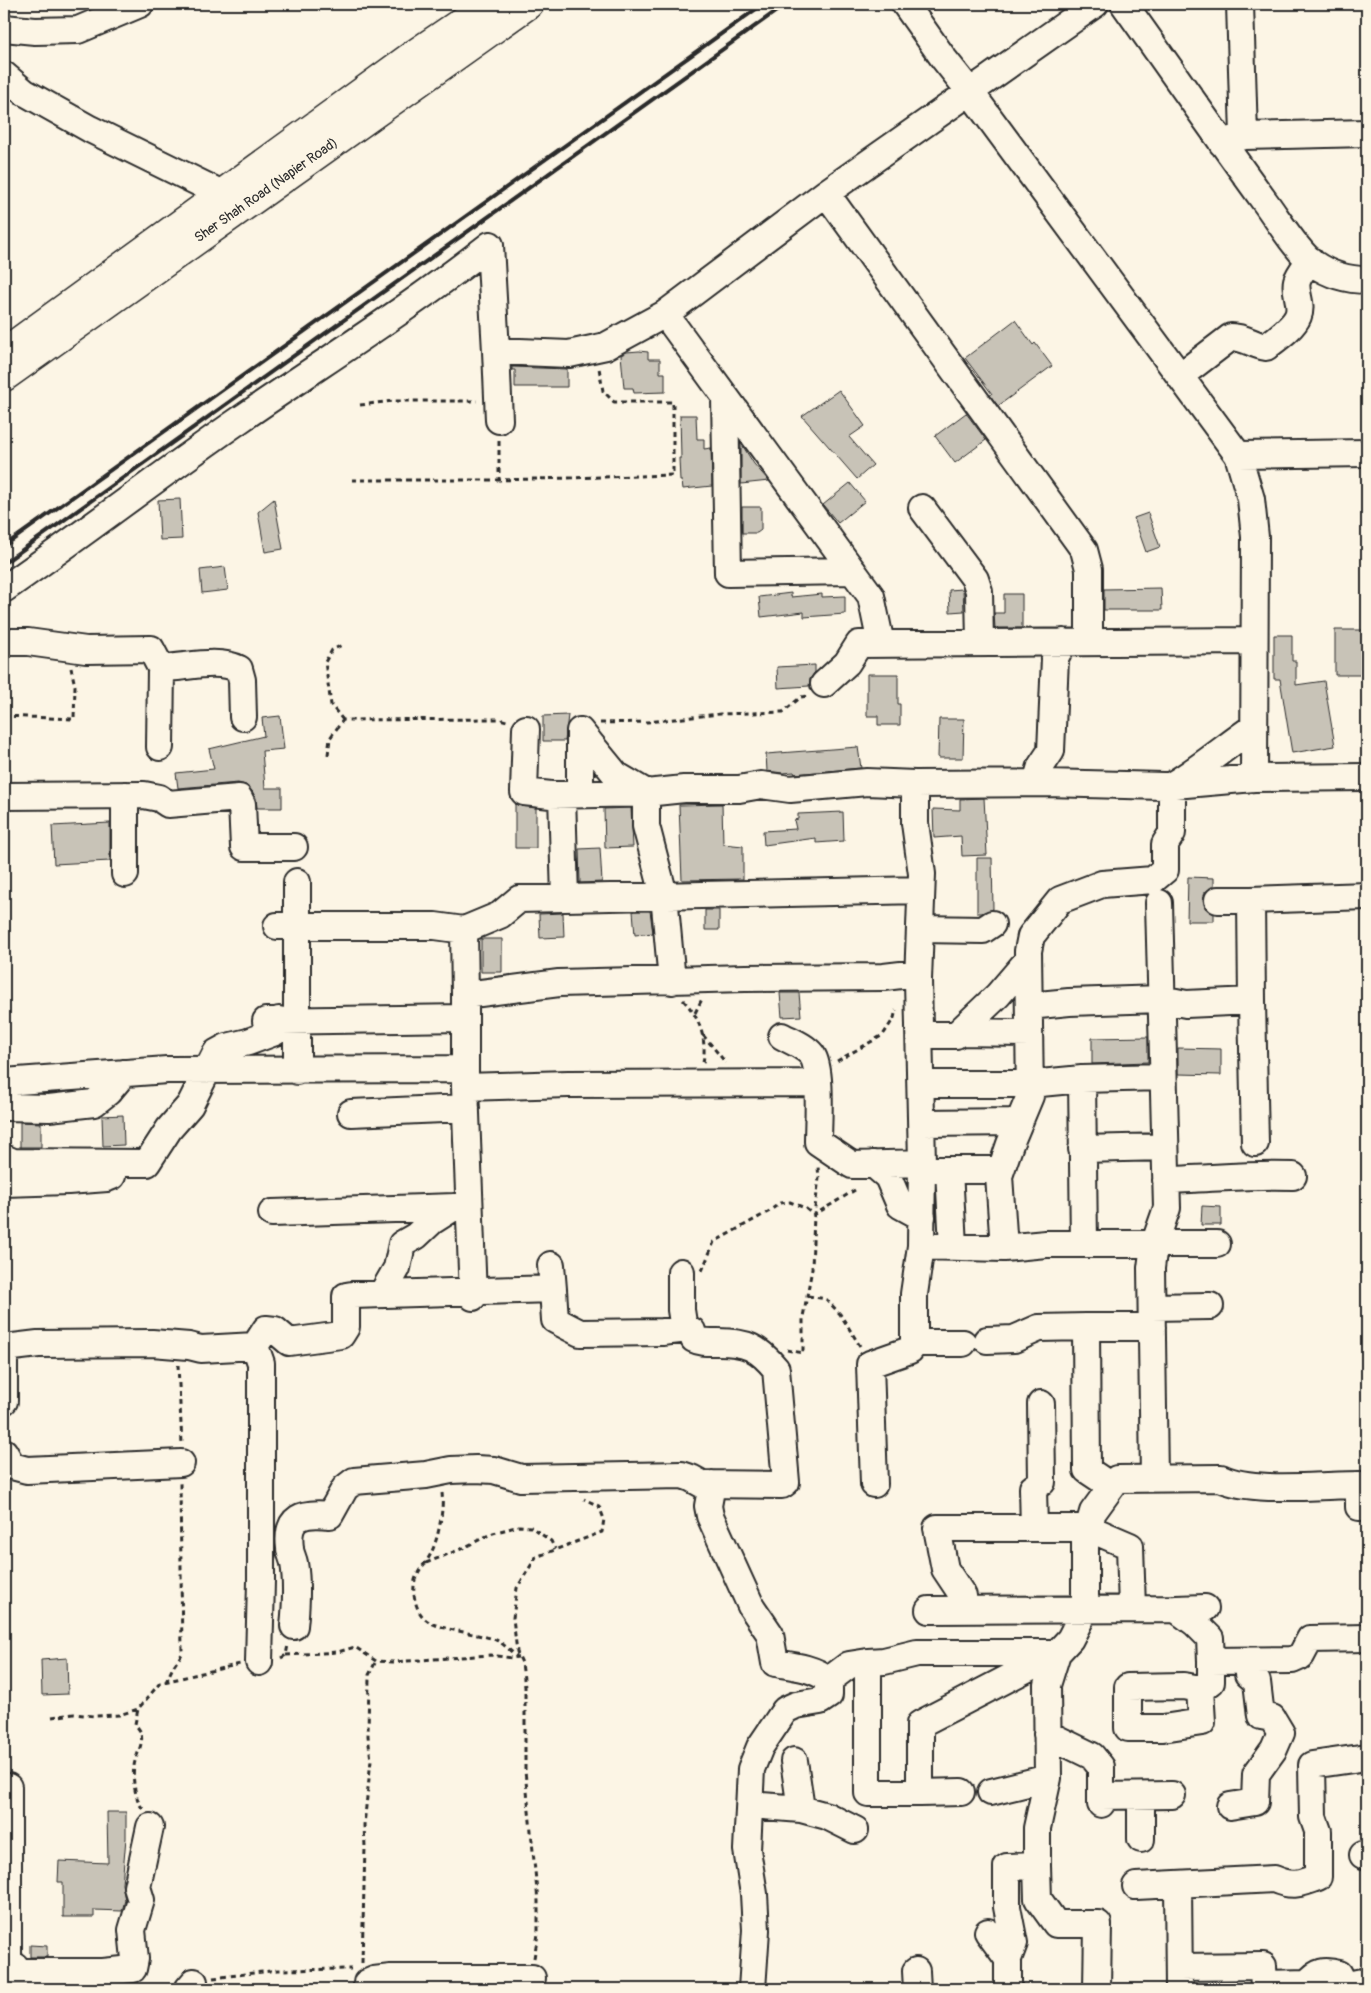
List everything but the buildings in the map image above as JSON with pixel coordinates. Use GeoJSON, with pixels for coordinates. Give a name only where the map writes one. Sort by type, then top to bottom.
{"type":"FeatureCollection","features":[{"type":"Feature","properties":{"kind":"main road","name":"Sher Shah Road (Napier Road)"},"geometry":{"type":"LineString","coordinates":[[4,378],[228,203],[414,54],[488,4]]}},
{"type":"Feature","properties":{"kind":"main road","name":"Sher Shah Road (Napier Road)"},"geometry":{"type":"LineString","coordinates":[[4,352],[529,4]]}},
{"type":"Feature","properties":{"kind":"street"},"geometry":{"type":"LineString","coordinates":[[4,28],[35,31],[78,30],[140,4]]}},
{"type":"Feature","properties":{"kind":"street"},"geometry":{"type":"LineString","coordinates":[[905,4],[1238,454],[1251,499],[1255,537],[1253,641],[1254,778]]}},
{"type":"Feature","properties":{"kind":"street"},"geometry":{"type":"LineString","coordinates":[[496,351],[569,354],[598,348],[606,346],[665,314],[826,193],[1095,4]]}},
{"type":"Feature","properties":{"kind":"street"},"geometry":{"type":"LineString","coordinates":[[1124,4],[1233,140],[1310,260],[1330,273],[1351,280],[1367,280]]}},
{"type":"Feature","properties":{"kind":"street"},"geometry":{"type":"LineString","coordinates":[[1233,140],[1240,4]]}},
{"type":"Feature","properties":{"kind":"street"},"geometry":{"type":"LineString","coordinates":[[4,75],[24,92],[228,203]]}},
{"type":"Feature","properties":{"kind":"street"},"geometry":{"type":"LineString","coordinates":[[1233,140],[1367,133]]}},
{"type":"Feature","properties":{"kind":"street"},"geometry":{"type":"LineString","coordinates":[[826,193],[1084,550],[1089,569],[1089,642]]}},
{"type":"Feature","properties":{"kind":"street"},"geometry":{"type":"LineString","coordinates":[[4,589],[206,443],[354,344],[456,272],[490,245],[498,410]]}},
{"type":"Feature","properties":{"kind":"street"},"geometry":{"type":"LineString","coordinates":[[1180,376],[1231,337],[1241,337],[1266,347],[1289,328],[1298,316],[1300,299],[1297,291],[1297,281],[1310,260]]}},
{"type":"Feature","properties":{"kind":"street"},"geometry":{"type":"LineString","coordinates":[[665,314],[871,596],[881,644]]}},
{"type":"Feature","properties":{"kind":"street"},"geometry":{"type":"LineString","coordinates":[[725,397],[728,573],[854,571]]}},
{"type":"Feature","properties":{"kind":"street"},"geometry":{"type":"LineString","coordinates":[[1238,454],[1367,454]]}},
{"type":"Feature","properties":{"kind":"street"},"geometry":{"type":"LineString","coordinates":[[922,508],[975,579],[979,591],[980,643]]}},
{"type":"Feature","properties":{"kind":"street"},"geometry":{"type":"LineString","coordinates":[[824,684],[848,663],[859,644],[1253,641]]}},
{"type":"Feature","properties":{"kind":"street"},"geometry":{"type":"LineString","coordinates":[[4,642],[28,642],[86,650],[151,649],[161,668],[160,748]]}},
{"type":"Feature","properties":{"kind":"street"},"geometry":{"type":"LineString","coordinates":[[1062,642],[1054,658],[1051,751],[1065,784]]}},
{"type":"Feature","properties":{"kind":"street"},"geometry":{"type":"LineString","coordinates":[[161,668],[212,665],[232,666],[239,669],[242,680],[243,717]]}},
{"type":"Feature","properties":{"kind":"street"},"geometry":{"type":"LineString","coordinates":[[1172,786],[1254,727]]}},
{"type":"Feature","properties":{"kind":"street"},"geometry":{"type":"LineString","coordinates":[[526,729],[524,792],[571,794],[646,793],[684,789],[739,789],[761,785],[790,789],[867,782],[1172,786],[1254,778],[1367,777]]}},
{"type":"Feature","properties":{"kind":"street"},"geometry":{"type":"LineString","coordinates":[[580,731],[616,775],[646,793]]}},
{"type":"Feature","properties":{"kind":"street"},"geometry":{"type":"LineString","coordinates":[[565,898],[571,794],[580,731]]}},
{"type":"Feature","properties":{"kind":"street"},"geometry":{"type":"LineString","coordinates":[[1036,783],[1040,766],[1051,751]]}},
{"type":"Feature","properties":{"kind":"street"},"geometry":{"type":"LineString","coordinates":[[874,1484],[870,1364],[910,1350],[914,1343],[914,1294],[921,1246],[922,1084],[918,973],[921,890],[920,856],[915,823],[915,784]]}},
{"type":"Feature","properties":{"kind":"street"},"geometry":{"type":"LineString","coordinates":[[1004,1248],[999,1176],[1030,1096],[1028,960],[1031,936],[1060,900],[1102,884],[1153,880],[1165,870],[1165,844],[1172,833],[1172,786]]}},
{"type":"Feature","properties":{"kind":"street"},"geometry":{"type":"LineString","coordinates":[[646,793],[646,826],[664,895],[672,980]]}},
{"type":"Feature","properties":{"kind":"street"},"geometry":{"type":"LineString","coordinates":[[4,796],[125,795],[159,798],[168,804],[240,798],[242,804],[244,847],[294,847]]}},
{"type":"Feature","properties":{"kind":"street"},"geometry":{"type":"LineString","coordinates":[[125,795],[126,874]]}},
{"type":"Feature","properties":{"kind":"street"},"geometry":{"type":"LineString","coordinates":[[4,1158],[13,1162],[147,1163],[169,1129],[190,1105],[216,1053],[227,1047],[275,1032],[280,1020],[287,926],[296,882]]}},
{"type":"Feature","properties":{"kind":"street"},"geometry":{"type":"LineString","coordinates":[[287,926],[435,926],[464,930],[500,915],[519,899],[921,890]]}},
{"type":"Feature","properties":{"kind":"street"},"geometry":{"type":"LineString","coordinates":[[1218,900],[1367,896]]}},
{"type":"Feature","properties":{"kind":"street"},"geometry":{"type":"LineString","coordinates":[[1251,900],[1255,1143]]}},
{"type":"Feature","properties":{"kind":"street"},"geometry":{"type":"LineString","coordinates":[[1154,1478],[1151,1268],[1154,1245],[1167,1208],[1159,903]]}},
{"type":"Feature","properties":{"kind":"street"},"geometry":{"type":"LineString","coordinates":[[920,929],[983,930],[992,924]]}},
{"type":"Feature","properties":{"kind":"street"},"geometry":{"type":"LineString","coordinates":[[464,930],[465,1088],[462,1205],[473,1294]]}},
{"type":"Feature","properties":{"kind":"street"},"geometry":{"type":"LineString","coordinates":[[920,1035],[956,1035],[998,995],[1028,960]]}},
{"type":"Feature","properties":{"kind":"street"},"geometry":{"type":"LineString","coordinates":[[280,1020],[465,1007],[559,983],[884,977],[918,973]]}},
{"type":"Feature","properties":{"kind":"street"},"geometry":{"type":"LineString","coordinates":[[1029,1006],[1069,1002],[1161,999],[1186,1004],[1252,1001]]}},
{"type":"Feature","properties":{"kind":"street"},"geometry":{"type":"LineString","coordinates":[[280,1020],[296,1071]]}},
{"type":"Feature","properties":{"kind":"street"},"geometry":{"type":"LineString","coordinates":[[959,1032],[1029,1033]]}},
{"type":"Feature","properties":{"kind":"street"},"geometry":{"type":"LineString","coordinates":[[782,1036],[812,1055],[818,1076],[818,1142],[852,1165],[922,1166],[948,1170],[1001,1170]]}},
{"type":"Feature","properties":{"kind":"street"},"geometry":{"type":"LineString","coordinates":[[4,1082],[167,1070],[296,1071],[465,1088],[742,1083],[818,1076]]}},
{"type":"Feature","properties":{"kind":"street"},"geometry":{"type":"LineString","coordinates":[[4,1107],[49,1108],[94,1103],[108,1092],[124,1074]]}},
{"type":"Feature","properties":{"kind":"street"},"geometry":{"type":"LineString","coordinates":[[922,1084],[1030,1084],[1082,1079],[1163,1077]]}},
{"type":"Feature","properties":{"kind":"street"},"geometry":{"type":"LineString","coordinates":[[1082,1079],[1084,1244]]}},
{"type":"Feature","properties":{"kind":"street"},"geometry":{"type":"LineString","coordinates":[[350,1113],[465,1088]]}},
{"type":"Feature","properties":{"kind":"street"},"geometry":{"type":"LineString","coordinates":[[922,1123],[1019,1122]]}},
{"type":"Feature","properties":{"kind":"street"},"geometry":{"type":"LineString","coordinates":[[1082,1149],[1165,1147]]}},
{"type":"Feature","properties":{"kind":"street"},"geometry":{"type":"LineString","coordinates":[[4,1183],[107,1178],[140,1163]]}},
{"type":"Feature","properties":{"kind":"street"},"geometry":{"type":"LineString","coordinates":[[873,1164],[888,1176],[900,1205],[922,1217]]}},
{"type":"Feature","properties":{"kind":"street"},"geometry":{"type":"LineString","coordinates":[[948,1170],[953,1246]]}},
{"type":"Feature","properties":{"kind":"street"},"geometry":{"type":"LineString","coordinates":[[1166,1180],[1218,1179],[1268,1175],[1293,1176]]}},
{"type":"Feature","properties":{"kind":"street"},"geometry":{"type":"LineString","coordinates":[[272,1213],[462,1205]]}},
{"type":"Feature","properties":{"kind":"street"},"geometry":{"type":"LineString","coordinates":[[382,1294],[397,1268],[402,1244],[416,1236],[432,1221],[462,1205]]}},
{"type":"Feature","properties":{"kind":"street"},"geometry":{"type":"LineString","coordinates":[[921,1246],[1004,1248],[1046,1244],[1217,1244]]}},
{"type":"Feature","properties":{"kind":"street"},"geometry":{"type":"LineString","coordinates":[[254,1346],[266,1329],[274,1330],[288,1342],[341,1335],[346,1327],[346,1296],[473,1294],[552,1277],[555,1320],[580,1333],[662,1332],[684,1329],[692,1331],[694,1339],[701,1342],[737,1342],[756,1350],[776,1369],[786,1482],[782,1485],[702,1484],[682,1476],[521,1478],[494,1470],[476,1469],[354,1481],[344,1488],[330,1515],[306,1514],[297,1518],[291,1528],[289,1538],[294,1563],[294,1626]]}},
{"type":"Feature","properties":{"kind":"street"},"geometry":{"type":"LineString","coordinates":[[681,1281],[681,1310],[684,1329]]}},
{"type":"Feature","properties":{"kind":"street"},"geometry":{"type":"LineString","coordinates":[[914,1343],[975,1342],[1014,1338],[1039,1328],[1086,1327],[1210,1306]]}},
{"type":"Feature","properties":{"kind":"street"},"geometry":{"type":"LineString","coordinates":[[1086,1327],[1087,1470],[1111,1486]]}},
{"type":"Feature","properties":{"kind":"street"},"geometry":{"type":"LineString","coordinates":[[4,1400],[4,1347],[38,1344],[152,1343],[189,1346],[201,1350],[254,1346]]}},
{"type":"Feature","properties":{"kind":"street"},"geometry":{"type":"LineString","coordinates":[[254,1346],[260,1363],[261,1581],[259,1662]]}},
{"type":"Feature","properties":{"kind":"street"},"geometry":{"type":"LineString","coordinates":[[1034,1528],[1033,1488],[1042,1482],[1041,1404]]}},
{"type":"Feature","properties":{"kind":"street"},"geometry":{"type":"LineString","coordinates":[[6,1466],[27,1470],[181,1463]]}},
{"type":"Feature","properties":{"kind":"street"},"geometry":{"type":"LineString","coordinates":[[920,1793],[920,1724],[1056,1653],[1070,1639],[1085,1610],[1085,1540],[1088,1528],[1093,1512],[1117,1479],[1221,1478],[1232,1484],[1365,1492]]}},
{"type":"Feature","properties":{"kind":"street"},"geometry":{"type":"LineString","coordinates":[[712,1484],[708,1506],[710,1516],[751,1606],[770,1634],[775,1663],[794,1666],[821,1674],[830,1680]]}},
{"type":"Feature","properties":{"kind":"street"},"geometry":{"type":"LineString","coordinates":[[964,1610],[963,1596],[945,1569],[936,1528],[1088,1528],[1130,1546],[1132,1609]]}},
{"type":"Feature","properties":{"kind":"street"},"geometry":{"type":"LineString","coordinates":[[929,1610],[1205,1608]]}},
{"type":"Feature","properties":{"kind":"street"},"geometry":{"type":"LineString","coordinates":[[1176,1609],[1195,1623],[1210,1638],[1207,1677],[1292,1660],[1301,1656],[1310,1640],[1367,1638]]}},
{"type":"Feature","properties":{"kind":"street"},"geometry":{"type":"LineString","coordinates":[[752,1989],[756,1930],[754,1894],[747,1850],[751,1769],[760,1747],[785,1710],[796,1705],[820,1701],[829,1695],[830,1680],[849,1665],[884,1661],[917,1653],[1056,1653]]}},
{"type":"Feature","properties":{"kind":"street"},"geometry":{"type":"LineString","coordinates":[[1056,1653],[1047,1685],[1048,1778],[1037,1828],[1036,1866],[1038,1899],[1056,1924],[1098,1924],[1097,1989]]}},
{"type":"Feature","properties":{"kind":"street"},"geometry":{"type":"LineString","coordinates":[[868,1662],[868,1793],[961,1792]]}},
{"type":"Feature","properties":{"kind":"street"},"geometry":{"type":"LineString","coordinates":[[794,1666],[796,1705]]}},
{"type":"Feature","properties":{"kind":"street"},"geometry":{"type":"LineString","coordinates":[[1230,1806],[1255,1802],[1256,1774],[1274,1749],[1281,1733],[1272,1718],[1261,1716],[1257,1682],[1258,1668]]}},
{"type":"Feature","properties":{"kind":"street"},"geometry":{"type":"LineString","coordinates":[[1047,1734],[1092,1756],[1101,1767],[1101,1800],[1172,1795]]}},
{"type":"Feature","properties":{"kind":"street"},"geometry":{"type":"LineString","coordinates":[[1136,1886],[1274,1879],[1285,1884],[1301,1884],[1318,1878],[1318,1831],[1313,1817],[1312,1765],[1367,1757]]}},
{"type":"Feature","properties":{"kind":"street"},"geometry":{"type":"LineString","coordinates":[[794,1761],[801,1809]]}},
{"type":"Feature","properties":{"kind":"street"},"geometry":{"type":"LineString","coordinates":[[990,1792],[1048,1778]]}},
{"type":"Feature","properties":{"kind":"street"},"geometry":{"type":"LineString","coordinates":[[8,1786],[6,1966],[15,1966],[15,1972],[102,1981],[133,1969],[135,1959],[132,1930],[141,1900],[137,1887],[150,1827]]}},
{"type":"Feature","properties":{"kind":"street"},"geometry":{"type":"LineString","coordinates":[[1141,1796],[1141,1839]]}},
{"type":"Feature","properties":{"kind":"street"},"geometry":{"type":"LineString","coordinates":[[750,1805],[801,1809],[827,1816],[856,1830]]}},
{"type":"Feature","properties":{"kind":"street"},"geometry":{"type":"LineString","coordinates":[[1008,1989],[1008,1959],[1014,1943],[1007,1898],[1007,1867],[1036,1866]]}},
{"type":"Feature","properties":{"kind":"street"},"geometry":{"type":"LineString","coordinates":[[1178,1884],[1179,1978],[1263,1966],[1264,1987],[1308,1983],[1318,1973],[1328,1971],[1339,1974],[1351,1985]]}},
{"type":"Feature","properties":{"kind":"street"},"geometry":{"type":"LineString","coordinates":[[1007,1898],[1038,1899]]}},
{"type":"Feature","properties":{"kind":"street"},"geometry":{"type":"LineString","coordinates":[[988,1932],[1008,1959]]}},
{"type":"Feature","properties":{"kind":"street"},"geometry":{"type":"LineString","coordinates":[[365,1981],[391,1978],[532,1978]]}},
{"type":"Feature","properties":{"kind":"path"},"geometry":{"type":"LineString","coordinates":[[352,480],[499,480],[673,475],[673,402],[614,402],[603,391],[599,370],[598,348]]}},
{"type":"Feature","properties":{"kind":"path"},"geometry":{"type":"LineString","coordinates":[[360,405],[393,401],[498,410],[499,480]]}},
{"type":"Feature","properties":{"kind":"path"},"geometry":{"type":"LineString","coordinates":[[343,720],[331,705],[325,662],[332,650],[344,644]]}},
{"type":"Feature","properties":{"kind":"path"},"geometry":{"type":"LineString","coordinates":[[4,716],[74,719],[75,686],[67,647]]}},
{"type":"Feature","properties":{"kind":"path"},"geometry":{"type":"LineString","coordinates":[[580,731],[603,722],[647,722],[713,715],[784,712],[801,697],[814,694],[824,684]]}},
{"type":"Feature","properties":{"kind":"path"},"geometry":{"type":"LineString","coordinates":[[343,720],[499,719],[526,729]]}},
{"type":"Feature","properties":{"kind":"path"},"geometry":{"type":"LineString","coordinates":[[328,755],[330,738],[343,720]]}},
{"type":"Feature","properties":{"kind":"path"},"geometry":{"type":"LineString","coordinates":[[672,980],[676,992],[692,1009],[702,1034],[704,1049],[700,1083]]}},
{"type":"Feature","properties":{"kind":"path"},"geometry":{"type":"LineString","coordinates":[[818,1076],[883,1035],[894,1018],[898,1002]]}},
{"type":"Feature","properties":{"kind":"path"},"geometry":{"type":"LineString","coordinates":[[702,1034],[742,1083]]}},
{"type":"Feature","properties":{"kind":"path"},"geometry":{"type":"LineString","coordinates":[[764,1356],[779,1349],[803,1353],[804,1317],[812,1269],[814,1215],[819,1178],[817,1161],[818,1142]]}},
{"type":"Feature","properties":{"kind":"path"},"geometry":{"type":"LineString","coordinates":[[814,1215],[855,1190]]}},
{"type":"Feature","properties":{"kind":"path"},"geometry":{"type":"LineString","coordinates":[[681,1281],[699,1280],[714,1242],[768,1212],[780,1203],[790,1202],[805,1208],[814,1215]]}},
{"type":"Feature","properties":{"kind":"path"},"geometry":{"type":"LineString","coordinates":[[808,1296],[826,1299],[840,1314],[870,1364]]}},
{"type":"Feature","properties":{"kind":"path"},"geometry":{"type":"LineString","coordinates":[[166,1682],[173,1666],[182,1654],[182,1448],[178,1346]]}},
{"type":"Feature","properties":{"kind":"path"},"geometry":{"type":"LineString","coordinates":[[437,1473],[443,1496],[440,1524],[430,1556],[416,1574],[414,1597],[418,1609],[426,1620],[436,1625],[498,1640],[519,1657]]}},
{"type":"Feature","properties":{"kind":"path"},"geometry":{"type":"LineString","coordinates":[[532,1978],[538,1934],[538,1901],[525,1771],[525,1687],[522,1663],[517,1652],[513,1618],[517,1588],[536,1557],[602,1532],[604,1519],[599,1506],[583,1498],[576,1497]]}},
{"type":"Feature","properties":{"kind":"path"},"geometry":{"type":"LineString","coordinates":[[425,1563],[461,1549],[493,1533],[519,1526],[531,1527],[551,1541],[555,1549]]}},
{"type":"Feature","properties":{"kind":"path"},"geometry":{"type":"LineString","coordinates":[[286,1655],[294,1626]]}},
{"type":"Feature","properties":{"kind":"path"},"geometry":{"type":"LineString","coordinates":[[150,1827],[146,1812],[139,1804],[134,1775],[134,1766],[142,1743],[142,1734],[135,1724],[138,1709],[160,1683],[242,1664],[274,1660],[286,1655],[338,1652],[355,1647],[376,1661],[490,1655],[519,1657]]}},
{"type":"Feature","properties":{"kind":"path"},"geometry":{"type":"LineString","coordinates":[[191,1986],[202,1977],[235,1976],[278,1970],[335,1968],[365,1981],[364,1825],[370,1760],[368,1675],[376,1661]]}},
{"type":"Feature","properties":{"kind":"path"},"geometry":{"type":"LineString","coordinates":[[52,1717],[74,1714],[94,1716],[119,1715],[138,1709]]}},
{"type":"Feature","properties":{"kind":"railway"},"geometry":{"type":"LineString","coordinates":[[4,546],[763,4]]}},
{"type":"Feature","properties":{"kind":"railway"},"geometry":{"type":"LineString","coordinates":[[4,563],[786,4]]}}]}
